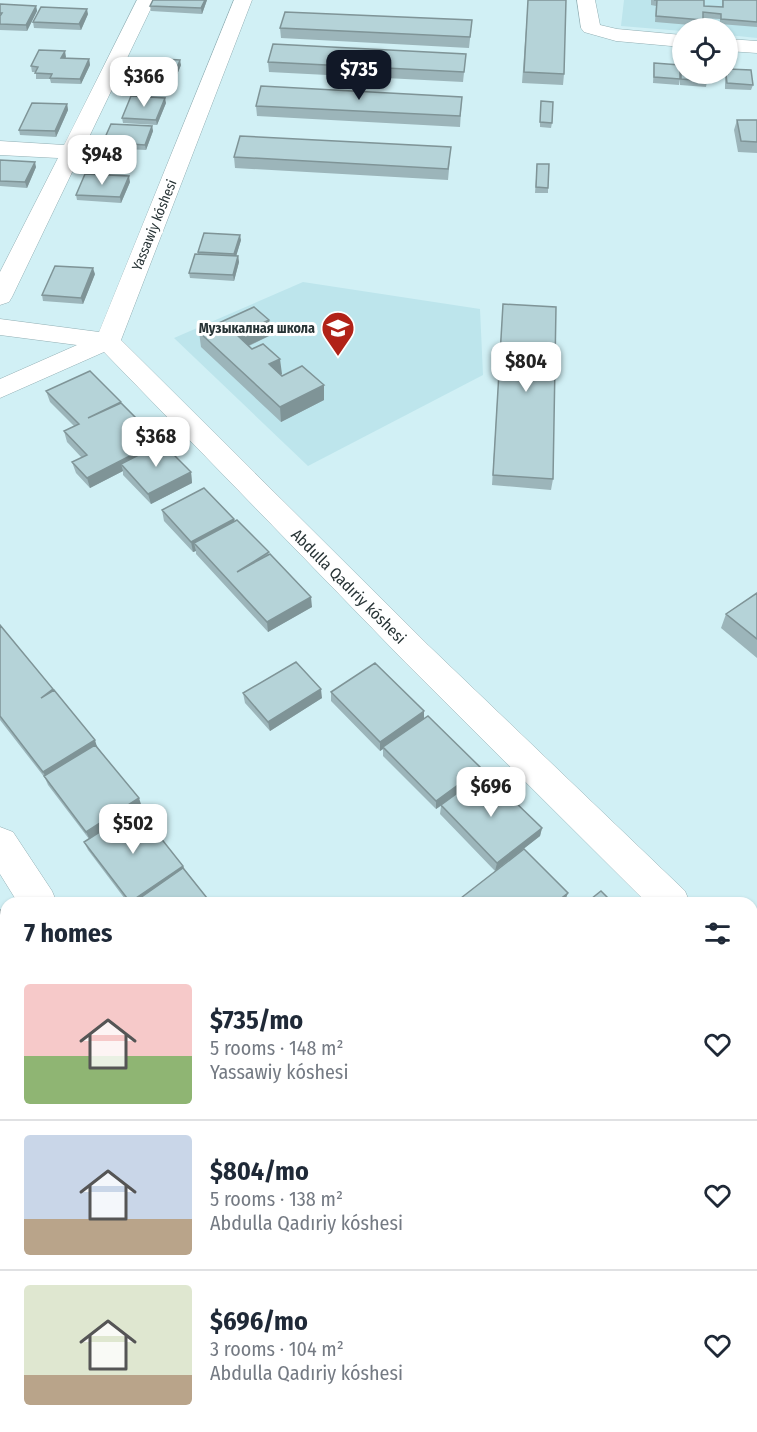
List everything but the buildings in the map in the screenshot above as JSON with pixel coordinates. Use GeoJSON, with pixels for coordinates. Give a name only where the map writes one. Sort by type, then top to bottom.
{"type":"FeatureCollection","features":[{"type":"Feature","properties":{"kind":"street"},"geometry":{"type":"LineString","coordinates":[[0,297],[146,0]]}},
{"type":"Feature","properties":{"kind":"street","name":"Yassawiy kóshesi"},"geometry":{"type":"LineString","coordinates":[[108,341],[243,0]]}},
{"type":"Feature","properties":{"kind":"street"},"geometry":{"type":"LineString","coordinates":[[586,0],[591,28],[616,36],[672,40]]}},
{"type":"Feature","properties":{"kind":"street"},"geometry":{"type":"LineString","coordinates":[[738,46],[757,47]]}},
{"type":"Feature","properties":{"kind":"street"},"geometry":{"type":"LineString","coordinates":[[0,148],[71,152]]}},
{"type":"Feature","properties":{"kind":"street"},"geometry":{"type":"LineString","coordinates":[[0,327],[108,341]]}},
{"type":"Feature","properties":{"kind":"street"},"geometry":{"type":"LineString","coordinates":[[0,389],[108,341]]}},
{"type":"Feature","properties":{"kind":"street","name":"Abdulla Qadıriy kóshesi"},"geometry":{"type":"LineString","coordinates":[[108,341],[417,654],[666,897]]}},
{"type":"Feature","properties":{"kind":"street"},"geometry":{"type":"LineString","coordinates":[[0,843],[35,897]]}},
{"type":"Feature","properties":{"kind":"shaded area"},"geometry":{"type":"Polygon","coordinates":[[[624,0],[757,0],[757,38],[738,36],[738,18],[672,18],[672,30],[621,26],[624,0]]]}},
{"type":"Feature","properties":{"kind":"shaded area","name":"Музыкалная школа"},"geometry":{"type":"Polygon","coordinates":[[[303,282],[480,309],[483,375],[308,466],[174,338],[303,282]]]}},
{"type":"Feature","properties":{"kind":"place","name":"Музыкалная школа"},"geometry":{"type":"Point","coordinates":[338,357]}}]}
